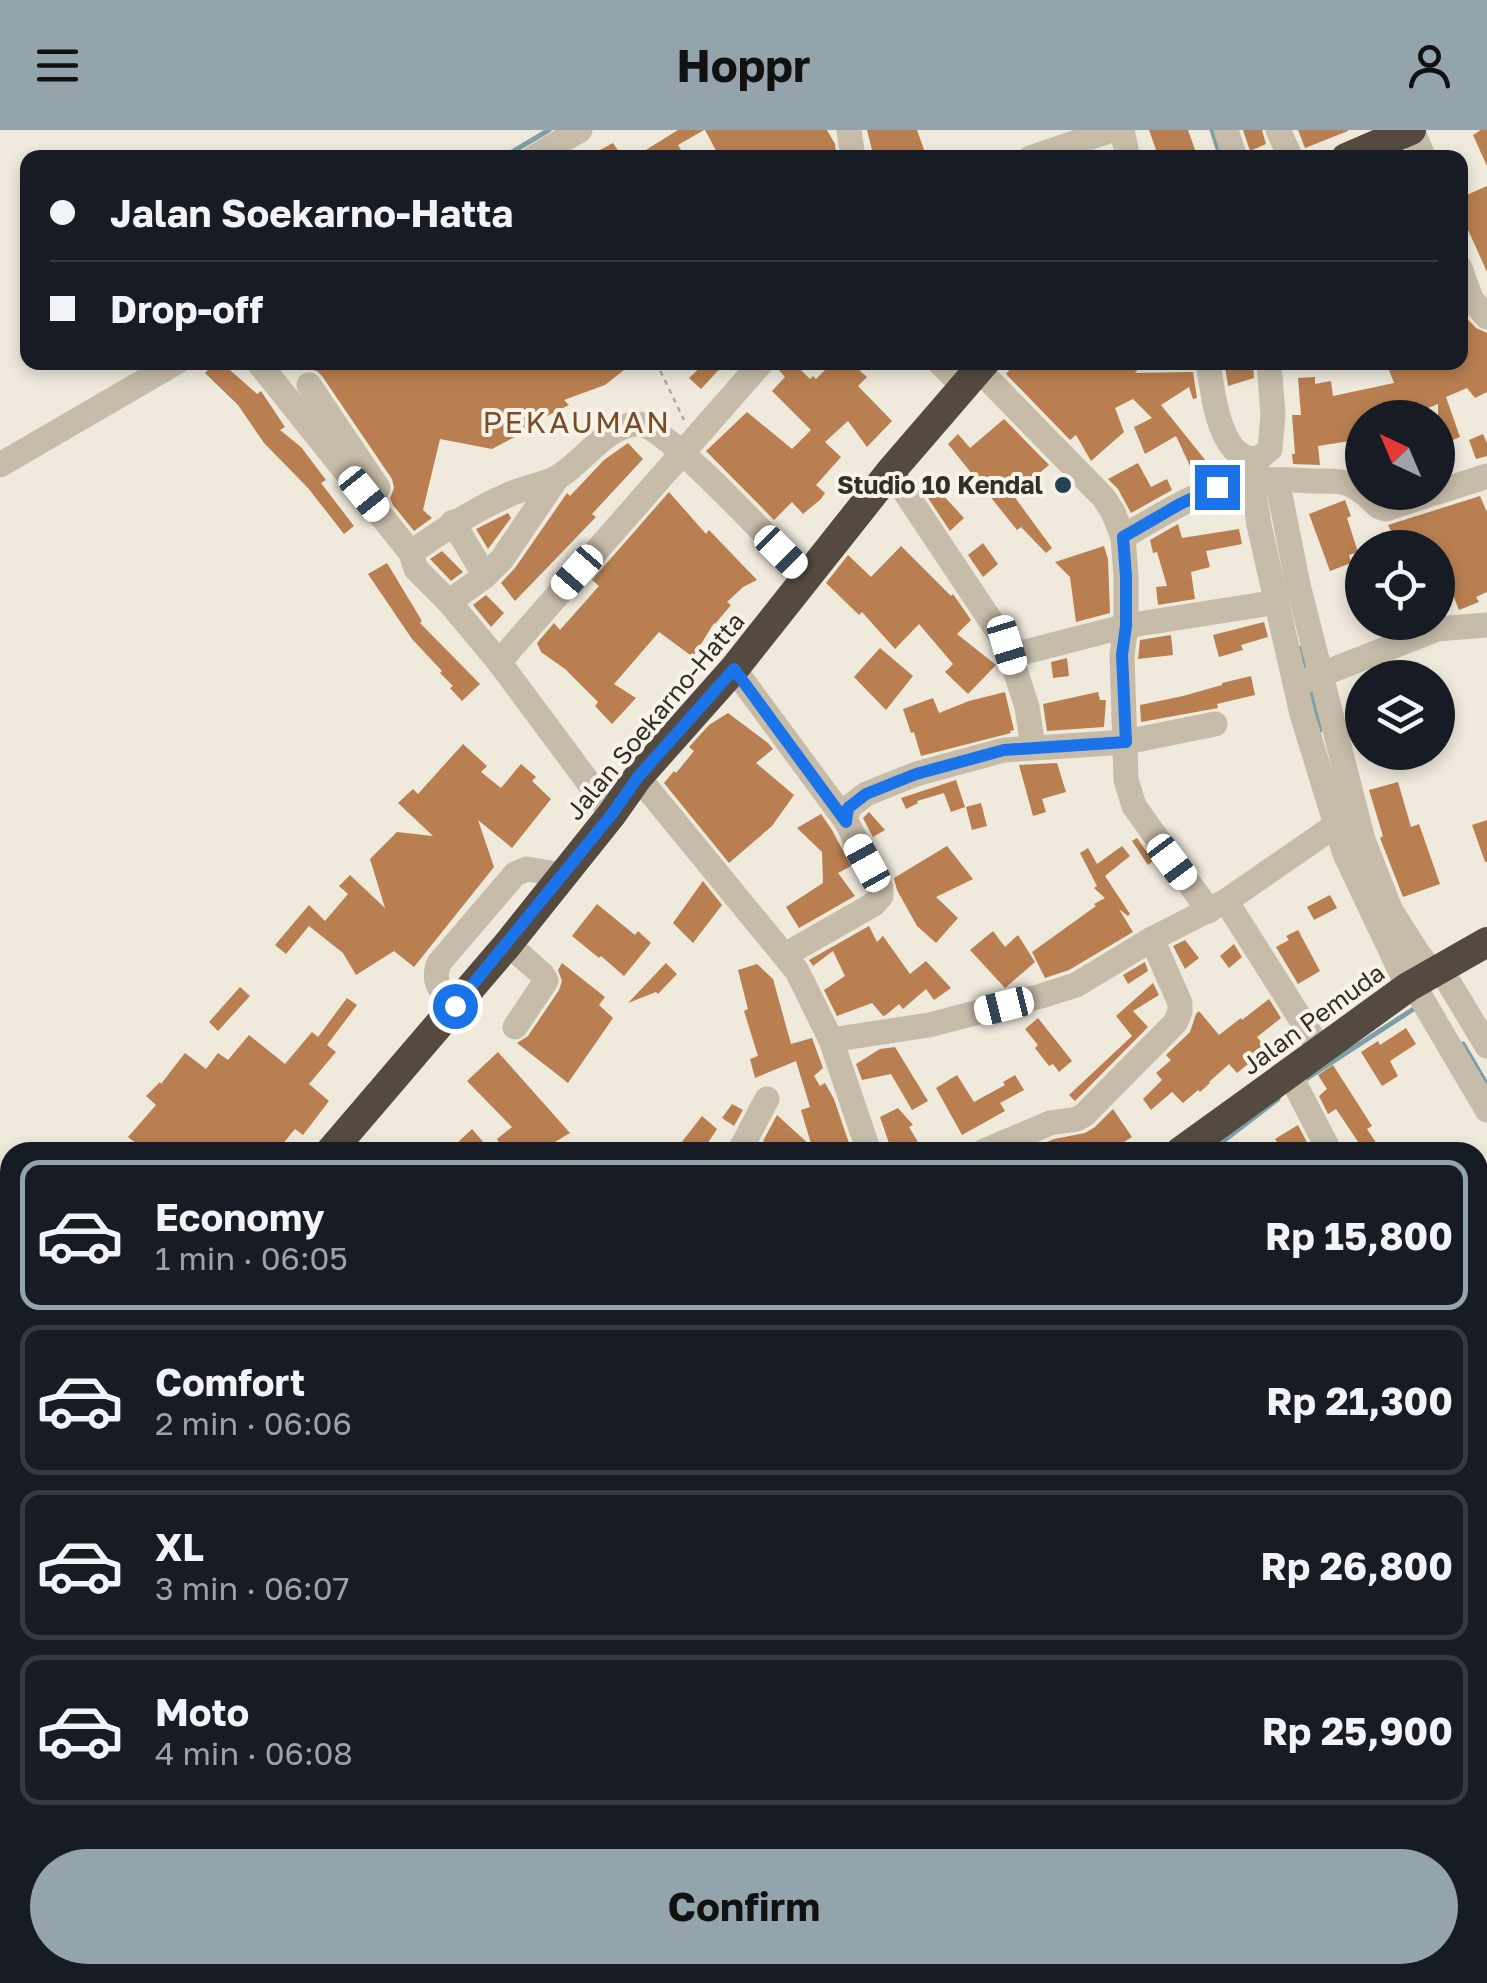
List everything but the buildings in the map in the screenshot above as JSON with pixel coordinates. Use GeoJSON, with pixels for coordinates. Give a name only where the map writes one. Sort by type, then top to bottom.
{"type":"FeatureCollection","features":[{"type":"Feature","properties":{"kind":"highway"},"geometry":{"type":"LineString","coordinates":[[1365,150],[1412,130]]}},
{"type":"Feature","properties":{"kind":"highway","name":"Jalan Soekarno-Hatta"},"geometry":{"type":"LineString","coordinates":[[339,1142],[508,944],[638,777],[734,669],[891,471],[976,373]]}},
{"type":"Feature","properties":{"kind":"highway","name":"Jalan Pemuda"},"geometry":{"type":"LineString","coordinates":[[1196,1142],[1293,1081],[1321,1051],[1487,942]]}},
{"type":"Feature","properties":{"kind":"street"},"geometry":{"type":"LineString","coordinates":[[546,150],[580,130]]}},
{"type":"Feature","properties":{"kind":"street"},"geometry":{"type":"LineString","coordinates":[[1053,150],[1112,130]]}},
{"type":"Feature","properties":{"kind":"street"},"geometry":{"type":"LineString","coordinates":[[1468,291],[1487,317]]}},
{"type":"Feature","properties":{"kind":"street"},"geometry":{"type":"LineString","coordinates":[[0,465],[162,370]]}},
{"type":"Feature","properties":{"kind":"street"},"geometry":{"type":"LineString","coordinates":[[267,370],[356,454],[416,569],[499,662],[612,814]]}},
{"type":"Feature","properties":{"kind":"street"},"geometry":{"type":"LineString","coordinates":[[499,662],[755,370]]}},
{"type":"Feature","properties":{"kind":"street"},"geometry":{"type":"LineString","coordinates":[[1209,370],[1226,438],[1262,467],[1345,482]]}},
{"type":"Feature","properties":{"kind":"street"},"geometry":{"type":"LineString","coordinates":[[1270,370],[1273,415],[1262,467],[1259,525],[1277,602],[1310,679]]}},
{"type":"Feature","properties":{"kind":"street"},"geometry":{"type":"LineString","coordinates":[[976,373],[1104,498],[1113,512],[1123,537],[1126,576],[1122,655],[1126,780],[1134,806],[1217,906],[1321,1051]]}},
{"type":"Feature","properties":{"kind":"street"},"geometry":{"type":"LineString","coordinates":[[309,384],[384,496]]}},
{"type":"Feature","properties":{"kind":"street"},"geometry":{"type":"LineString","coordinates":[[449,602],[502,559],[557,478],[605,438],[638,424],[688,446],[808,578]]}},
{"type":"Feature","properties":{"kind":"street"},"geometry":{"type":"LineString","coordinates":[[1123,537],[1180,504],[1262,467]]}},
{"type":"Feature","properties":{"kind":"street"},"geometry":{"type":"LineString","coordinates":[[1262,467],[1298,585],[1310,679],[1302,714],[1347,821],[1346,854],[1424,984],[1487,1110]]}},
{"type":"Feature","properties":{"kind":"street"},"geometry":{"type":"LineString","coordinates":[[891,471],[1007,645],[1027,707],[1033,747]]}},
{"type":"Feature","properties":{"kind":"street"},"geometry":{"type":"LineString","coordinates":[[411,553],[453,522],[512,493],[557,478]]}},
{"type":"Feature","properties":{"kind":"street"},"geometry":{"type":"LineString","coordinates":[[1455,488],[1485,482]]}},
{"type":"Feature","properties":{"kind":"street"},"geometry":{"type":"LineString","coordinates":[[453,522],[485,576]]}},
{"type":"Feature","properties":{"kind":"street"},"geometry":{"type":"LineString","coordinates":[[1007,645],[1021,653],[1126,626],[1277,602]]}},
{"type":"Feature","properties":{"kind":"street"},"geometry":{"type":"LineString","coordinates":[[1310,679],[1437,629],[1487,625]]}},
{"type":"Feature","properties":{"kind":"street"},"geometry":{"type":"LineString","coordinates":[[734,669],[846,822],[881,889],[874,904],[785,955]]}},
{"type":"Feature","properties":{"kind":"street"},"geometry":{"type":"LineString","coordinates":[[846,822],[848,808],[866,794],[916,774],[1004,750],[1126,742],[1215,724]]}},
{"type":"Feature","properties":{"kind":"street"},"geometry":{"type":"LineString","coordinates":[[638,777],[797,971],[831,1040],[866,1142]]}},
{"type":"Feature","properties":{"kind":"street"},"geometry":{"type":"LineString","coordinates":[[831,1040],[930,1024],[1076,985],[1217,906],[1347,821]]}},
{"type":"Feature","properties":{"kind":"street"},"geometry":{"type":"LineString","coordinates":[[455,1006],[435,982],[439,963],[516,874],[527,869],[563,875]]}},
{"type":"Feature","properties":{"kind":"street"},"geometry":{"type":"LineString","coordinates":[[1005,1142],[1050,1122],[1084,1115],[1175,1023],[1180,1003],[1152,939]]}},
{"type":"Feature","properties":{"kind":"street"},"geometry":{"type":"LineString","coordinates":[[508,944],[546,981],[515,1027]]}},
{"type":"Feature","properties":{"kind":"street"},"geometry":{"type":"LineString","coordinates":[[1424,984],[1487,1046]]}},
{"type":"Feature","properties":{"kind":"street"},"geometry":{"type":"LineString","coordinates":[[1293,1081],[1325,1142]]}},
{"type":"Feature","properties":{"kind":"street"},"geometry":{"type":"LineString","coordinates":[[744,1142],[768,1099]]}},
{"type":"Feature","properties":{"kind":"path"},"geometry":{"type":"LineString","coordinates":[[659,370],[688,446]]}},
{"type":"Feature","properties":{"kind":"waterway"},"geometry":{"type":"LineString","coordinates":[[515,150],[549,130]]}},
{"type":"Feature","properties":{"kind":"waterway"},"geometry":{"type":"LineString","coordinates":[[1212,130],[1218,150]]}},
{"type":"Feature","properties":{"kind":"waterway"},"geometry":{"type":"LineString","coordinates":[[1301,648],[1307,672]]}},
{"type":"Feature","properties":{"kind":"waterway"},"geometry":{"type":"LineString","coordinates":[[1310,687],[1320,730]]}},
{"type":"Feature","properties":{"kind":"waterway"},"geometry":{"type":"LineString","coordinates":[[1303,1081],[1415,1008]]}},
{"type":"Feature","properties":{"kind":"waterway"},"geometry":{"type":"LineString","coordinates":[[1463,1044],[1487,1085]]}},
{"type":"Feature","properties":{"kind":"waterway"},"geometry":{"type":"LineString","coordinates":[[1222,1142],[1278,1099]]}},
{"type":"Feature","properties":{"kind":"place","name":"Studio 10 Kendal"},"geometry":{"type":"Point","coordinates":[1063,485]}},
{"type":"Feature","properties":{"kind":"district","name":"PEKAUMAN"},"geometry":{"type":"Point","coordinates":[577,423]}},
{"type":"Feature","properties":{"kind":"route"},"geometry":{"type":"LineString","coordinates":[[455,1006],[638,777],[734,669],[846,822],[848,808],[866,794],[916,774],[1004,750],[1126,742],[1123,537],[1217,487]]}}]}
